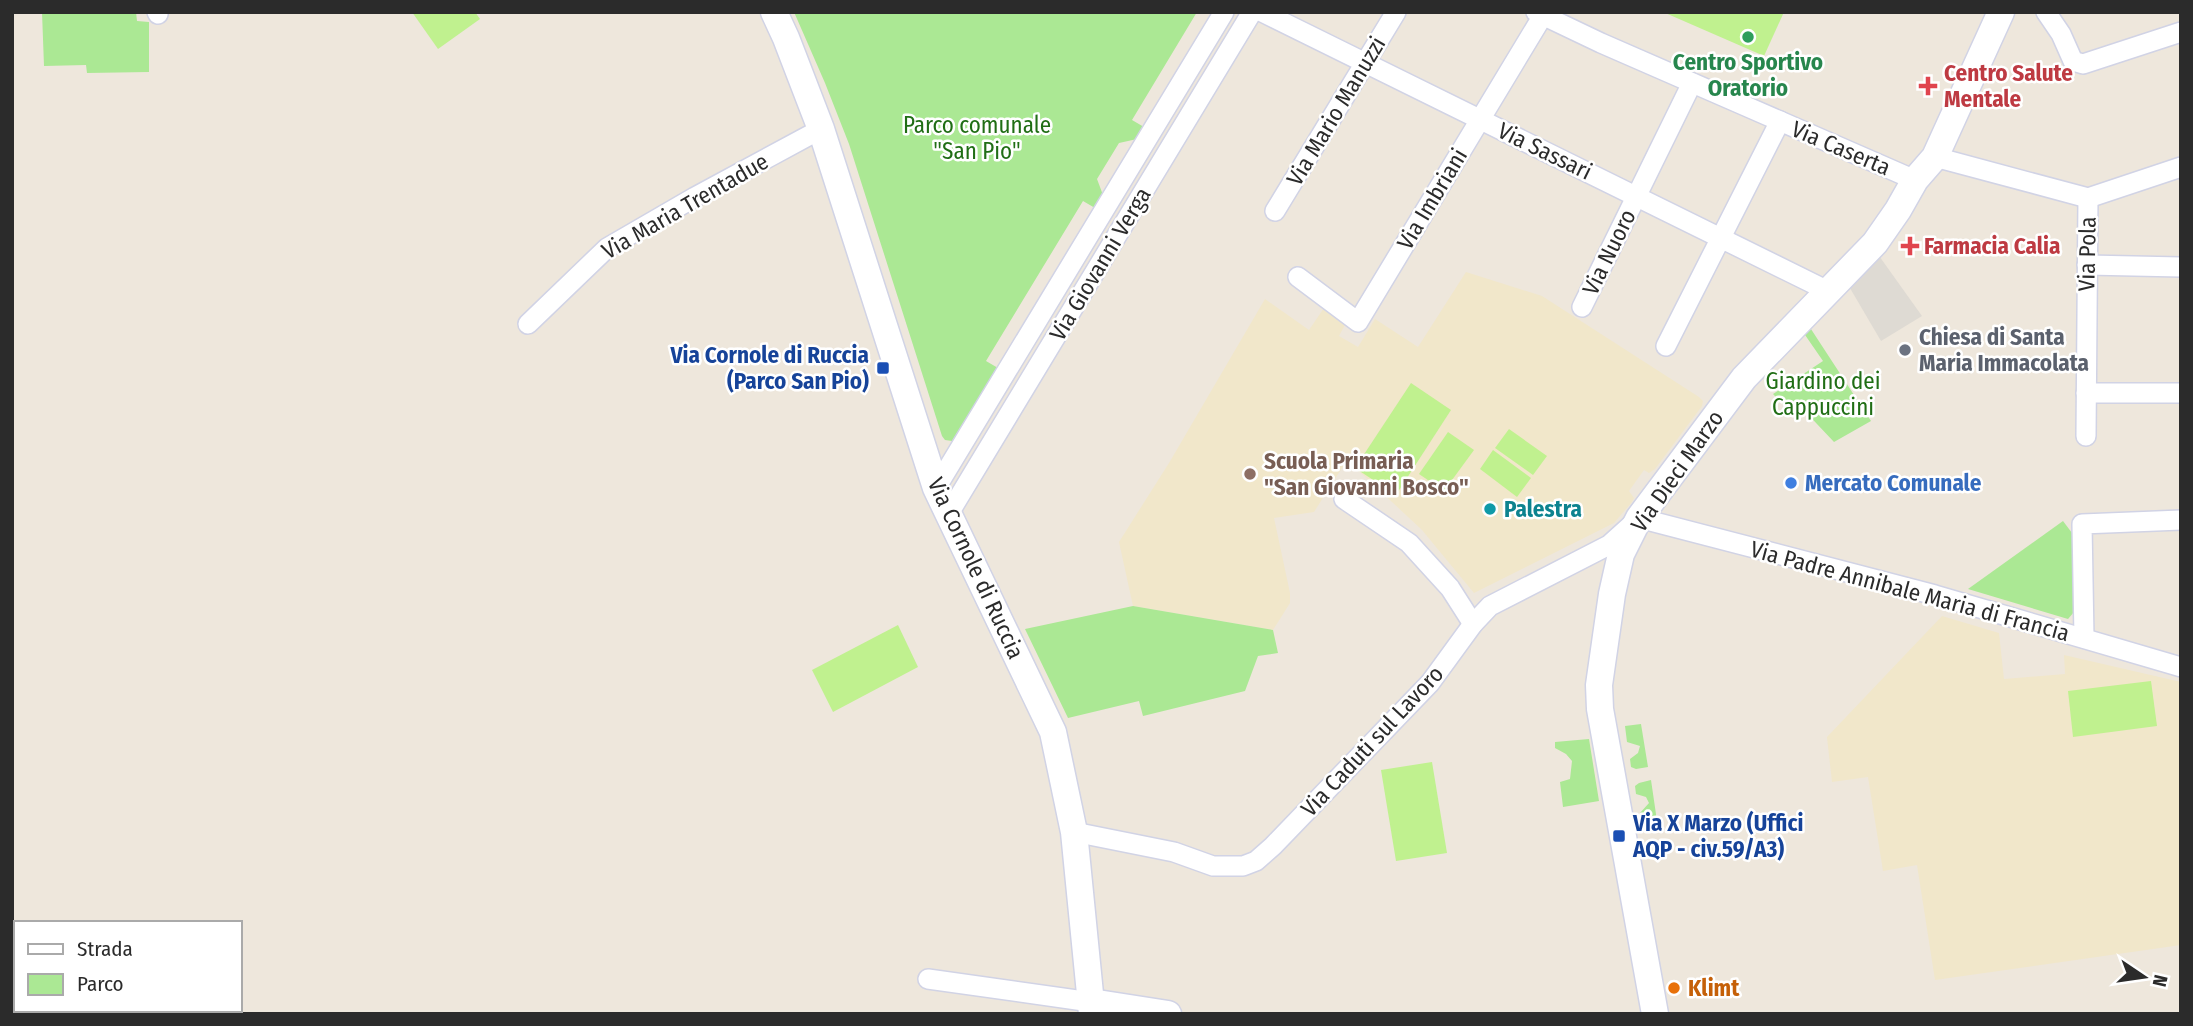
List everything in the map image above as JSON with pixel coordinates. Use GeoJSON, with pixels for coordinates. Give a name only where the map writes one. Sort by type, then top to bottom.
{"type":"FeatureCollection","features":[{"type":"Feature","properties":{"kind":"street","name":"Via Cornole di Ruccia"},"geometry":{"type":"LineString","coordinates":[[774,12],[821,129],[936,488],[1053,732],[1074,832],[1092,1008]]}},
{"type":"Feature","properties":{"kind":"street","name":"Via Giovanni Verga"},"geometry":{"type":"LineString","coordinates":[[936,488],[1224,12]]}},
{"type":"Feature","properties":{"kind":"street","name":"Via Giovanni Verga"},"geometry":{"type":"LineString","coordinates":[[948,515],[1252,12]]}},
{"type":"Feature","properties":{"kind":"street","name":"Via Sassari"},"geometry":{"type":"LineString","coordinates":[[1262,12],[1721,240],[1828,290]]}},
{"type":"Feature","properties":{"kind":"street","name":"Via Mario Manuzzi"},"geometry":{"type":"LineString","coordinates":[[1275,211],[1396,12]]}},
{"type":"Feature","properties":{"kind":"street","name":"Via Dieci Marzo"},"geometry":{"type":"LineString","coordinates":[[1655,1014],[1600,709],[1599,685],[1606,628],[1621,554],[1639,518],[1744,378],[1875,243],[1915,180],[1935,157],[2001,12]]}},
{"type":"Feature","properties":{"kind":"street"},"geometry":{"type":"LineString","coordinates":[[2046,12],[2061,34],[2073,61],[2083,64],[2181,32]]}},
{"type":"Feature","properties":{"kind":"street","name":"Via Caserta"},"geometry":{"type":"LineString","coordinates":[[1541,13],[1601,43],[1915,180]]}},
{"type":"Feature","properties":{"kind":"street","name":"Via Imbriani"},"geometry":{"type":"LineString","coordinates":[[1298,277],[1358,322],[1541,13]]}},
{"type":"Feature","properties":{"kind":"street","name":"Via Nuoro"},"geometry":{"type":"LineString","coordinates":[[1582,307],[1692,83]]}},
{"type":"Feature","properties":{"kind":"street"},"geometry":{"type":"LineString","coordinates":[[1666,346],[1780,121]]}},
{"type":"Feature","properties":{"kind":"street","name":"Via Maria Trentadue"},"geometry":{"type":"LineString","coordinates":[[528,324],[607,248],[821,129]]}},
{"type":"Feature","properties":{"kind":"street"},"geometry":{"type":"LineString","coordinates":[[1935,157],[2088,198],[2181,167]]}},
{"type":"Feature","properties":{"kind":"street","name":"Via Pola"},"geometry":{"type":"LineString","coordinates":[[2087,436],[2088,198]]}},
{"type":"Feature","properties":{"kind":"street"},"geometry":{"type":"LineString","coordinates":[[2087,265],[2181,267]]}},
{"type":"Feature","properties":{"kind":"street"},"geometry":{"type":"LineString","coordinates":[[2087,393],[2181,393]]}},
{"type":"Feature","properties":{"kind":"street"},"geometry":{"type":"LineString","coordinates":[[1344,499],[1409,543],[1450,588],[1473,624]]}},
{"type":"Feature","properties":{"kind":"street","name":"Via Caduti sul Lavoro"},"geometry":{"type":"LineString","coordinates":[[1074,832],[1174,852],[1213,866],[1243,866],[1256,860],[1273,846],[1430,683],[1473,624],[1490,606],[1609,545],[1639,518]]}},
{"type":"Feature","properties":{"kind":"street","name":"Via Padre Annibale Maria di Francia"},"geometry":{"type":"LineString","coordinates":[[1639,518],[1935,595],[2181,667]]}},
{"type":"Feature","properties":{"kind":"street"},"geometry":{"type":"LineString","coordinates":[[2084,638],[2082,524],[2181,520]]}},
{"type":"Feature","properties":{"kind":"street"},"geometry":{"type":"LineString","coordinates":[[928,979],[1092,1008],[1168,1014]]}},
{"type":"Feature","properties":{"kind":"shaded area"},"geometry":{"type":"Polygon","coordinates":[[[1877,253],[1922,316],[1881,341],[1847,283],[1877,253]]]}},
{"type":"Feature","properties":{"kind":"shaded area"},"geometry":{"type":"Polygon","coordinates":[[[1466,272],[1542,296],[1703,401],[1655,469],[1649,473],[1644,470],[1629,491],[1634,498],[1632,502],[1614,523],[1474,593],[1422,530],[1347,460],[1314,512],[1274,518],[1290,603],[1273,630],[1133,606],[1119,542],[1169,463],[1265,299],[1309,330],[1324,308],[1346,323],[1339,336],[1358,347],[1375,319],[1418,347],[1466,272]]]}},
{"type":"Feature","properties":{"kind":"shaded area"},"geometry":{"type":"Polygon","coordinates":[[[1942,616],[1999,633],[2004,679],[2065,674],[2064,655],[2181,682],[2181,945],[1935,980],[1917,865],[1883,871],[1868,777],[1832,782],[1827,737],[1942,616]]]}},
{"type":"Feature","properties":{"kind":"green space"},"geometry":{"type":"Polygon","coordinates":[[[42,12],[136,12],[137,21],[149,22],[149,72],[87,73],[86,65],[44,66],[42,12]]]}},
{"type":"Feature","properties":{"kind":"green space"},"geometry":{"type":"Polygon","coordinates":[[[412,12],[475,12],[480,19],[438,49],[412,12]]]}},
{"type":"Feature","properties":{"kind":"green space","name":"Parco comunale \"San Pio\""},"geometry":{"type":"Polygon","coordinates":[[[794,12],[1197,12],[1132,120],[1144,127],[1137,139],[1119,143],[1097,179],[1103,195],[1095,208],[1083,201],[986,361],[998,368],[952,441],[945,440],[942,436],[849,144],[794,12]]]}},
{"type":"Feature","properties":{"kind":"green space","name":"Centro Sportivo Oratorio"},"geometry":{"type":"Polygon","coordinates":[[[1663,12],[1784,12],[1764,56],[1663,12]]]}},
{"type":"Feature","properties":{"kind":"green space","name":"Giardino dei Cappuccini"},"geometry":{"type":"Polygon","coordinates":[[[1809,326],[1871,421],[1834,442],[1800,406],[1792,413],[1773,394],[1823,361],[1803,332],[1809,326]]]}},
{"type":"Feature","properties":{"kind":"green space"},"geometry":{"type":"Polygon","coordinates":[[[1411,383],[1451,410],[1396,495],[1355,468],[1411,383]]]}},
{"type":"Feature","properties":{"kind":"green space"},"geometry":{"type":"Polygon","coordinates":[[[1509,429],[1547,456],[1533,475],[1495,448],[1509,429]]]}},
{"type":"Feature","properties":{"kind":"green space"},"geometry":{"type":"Polygon","coordinates":[[[1448,432],[1474,450],[1444,491],[1419,474],[1448,432]]]}},
{"type":"Feature","properties":{"kind":"green space"},"geometry":{"type":"Polygon","coordinates":[[[1493,450],[1531,478],[1517,497],[1480,469],[1493,450]]]}},
{"type":"Feature","properties":{"kind":"green space"},"geometry":{"type":"Polygon","coordinates":[[[2063,521],[2072,533],[2074,612],[2068,619],[1968,589],[2063,521]]]}},
{"type":"Feature","properties":{"kind":"green space"},"geometry":{"type":"Polygon","coordinates":[[[1133,606],[1273,630],[1278,653],[1258,656],[1245,691],[1143,716],[1139,701],[1068,718],[1025,629],[1133,606]]]}},
{"type":"Feature","properties":{"kind":"green space"},"geometry":{"type":"Polygon","coordinates":[[[898,625],[918,667],[833,712],[812,670],[898,625]]]}},
{"type":"Feature","properties":{"kind":"green space"},"geometry":{"type":"Polygon","coordinates":[[[2151,681],[2157,726],[2073,737],[2068,691],[2151,681]]]}},
{"type":"Feature","properties":{"kind":"green space"},"geometry":{"type":"Polygon","coordinates":[[[1641,724],[1648,767],[1636,769],[1631,767],[1630,759],[1638,753],[1640,746],[1627,742],[1625,726],[1641,724]]]}},
{"type":"Feature","properties":{"kind":"green space"},"geometry":{"type":"Polygon","coordinates":[[[1589,739],[1599,801],[1563,807],[1560,782],[1570,779],[1572,761],[1555,748],[1555,742],[1589,739]]]}},
{"type":"Feature","properties":{"kind":"green space"},"geometry":{"type":"Polygon","coordinates":[[[1432,762],[1447,853],[1396,861],[1381,770],[1432,762]]]}},
{"type":"Feature","properties":{"kind":"green space"},"geometry":{"type":"Polygon","coordinates":[[[1651,780],[1657,821],[1640,824],[1640,813],[1649,803],[1646,797],[1636,794],[1635,786],[1651,780]]]}},
{"type":"Feature","properties":{"kind":"place","name":"Centro Sportivo Oratorio"},"geometry":{"type":"Point","coordinates":[1748,37]}},
{"type":"Feature","properties":{"kind":"place","name":"Centro Salute Mentale"},"geometry":{"type":"Point","coordinates":[1928,86]}},
{"type":"Feature","properties":{"kind":"place","name":"Farmacia Calia"},"geometry":{"type":"Point","coordinates":[1910,246]}},
{"type":"Feature","properties":{"kind":"place","name":"Chiesa di Santa Maria Immacolata"},"geometry":{"type":"Point","coordinates":[1905,350]}},
{"type":"Feature","properties":{"kind":"place","name":"Via Cornole di Ruccia (Parco San Pio)"},"geometry":{"type":"Point","coordinates":[883,368]}},
{"type":"Feature","properties":{"kind":"place","name":"Scuola Primaria \"San Giovanni Bosco\""},"geometry":{"type":"Point","coordinates":[1250,474]}},
{"type":"Feature","properties":{"kind":"place","name":"Mercato Comunale"},"geometry":{"type":"Point","coordinates":[1791,483]}},
{"type":"Feature","properties":{"kind":"place","name":"Palestra"},"geometry":{"type":"Point","coordinates":[1490,509]}},
{"type":"Feature","properties":{"kind":"place","name":"Via X Marzo (Uffici AQP - civ.59/A3)"},"geometry":{"type":"Point","coordinates":[1619,836]}},
{"type":"Feature","properties":{"kind":"place","name":"Klimt"},"geometry":{"type":"Point","coordinates":[1674,988]}}]}
